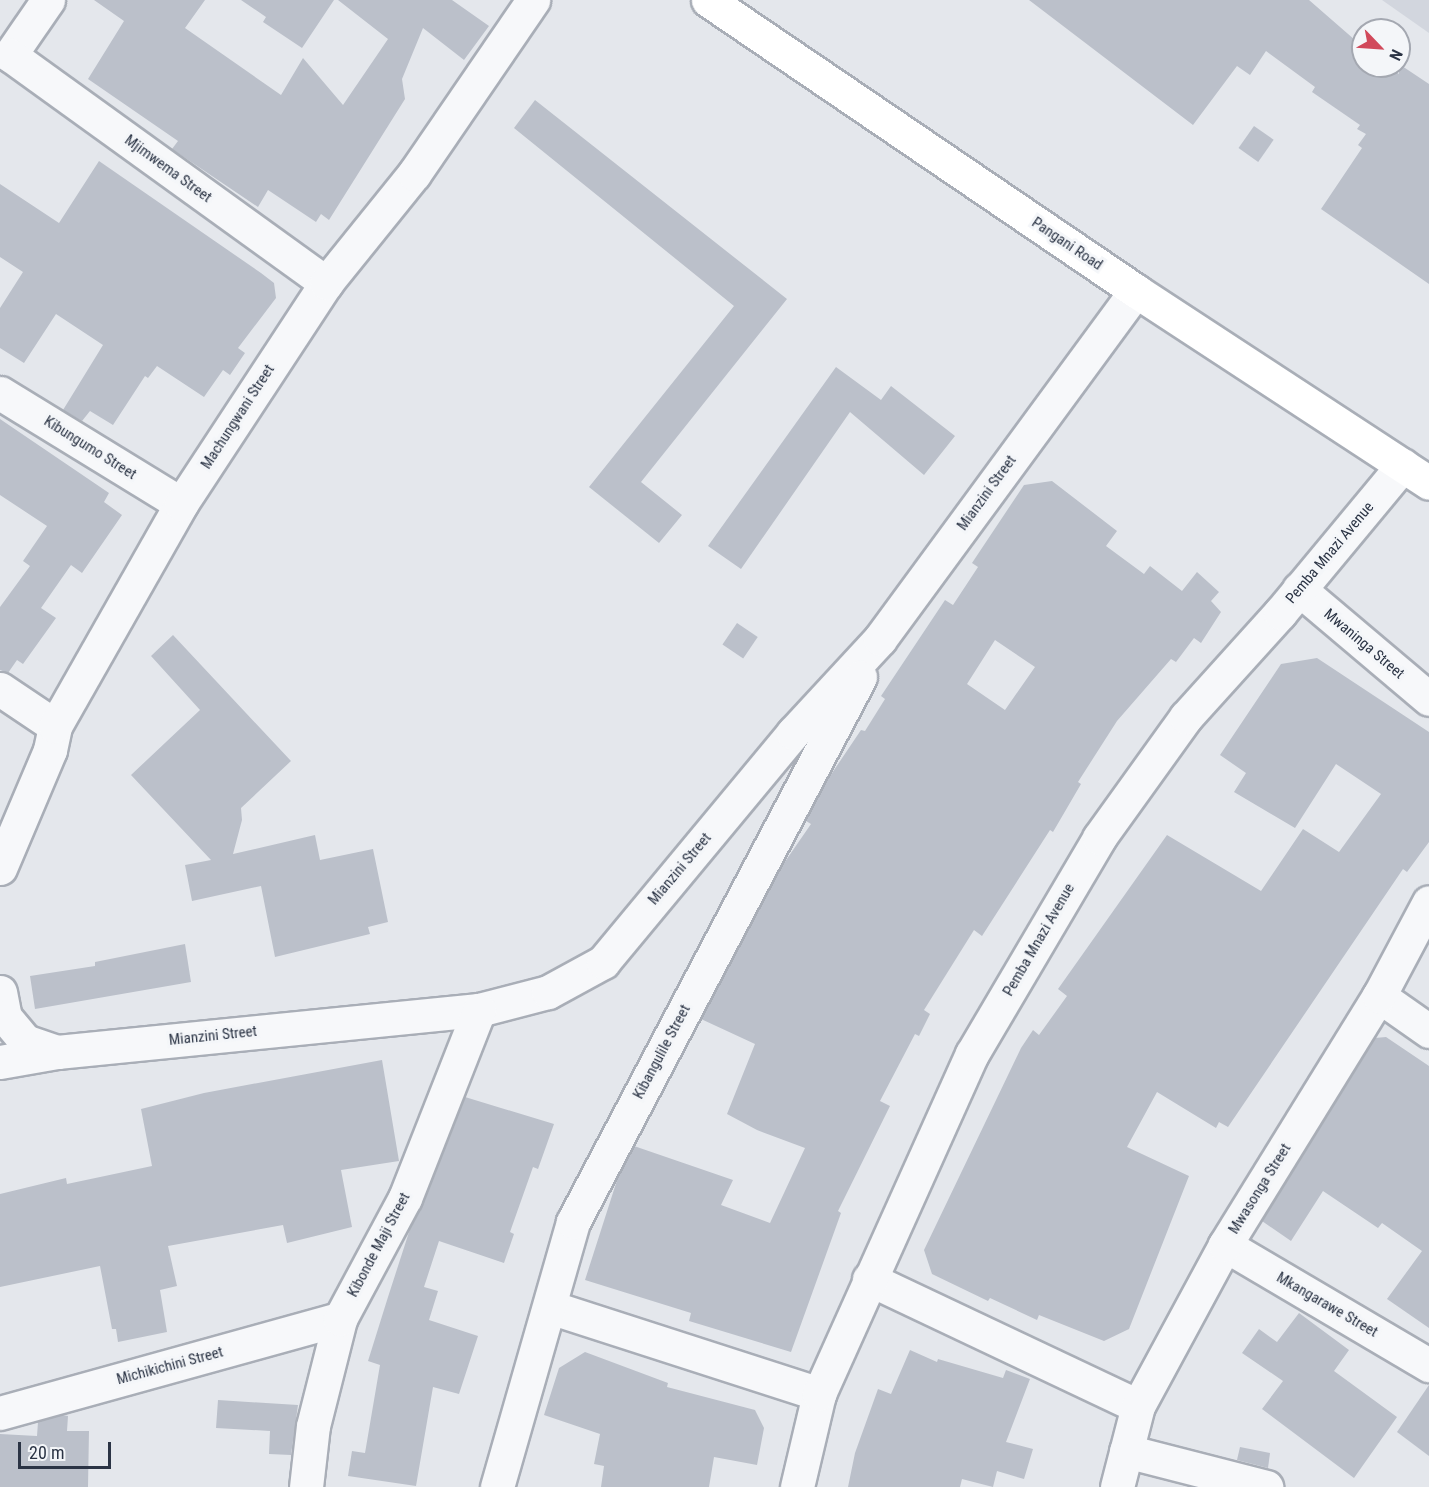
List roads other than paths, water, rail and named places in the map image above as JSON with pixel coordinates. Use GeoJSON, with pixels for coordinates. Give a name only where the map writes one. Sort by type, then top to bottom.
{"type":"FeatureCollection","features":[{"type":"Feature","properties":{"kind":"main road","name":"Pangani Road"},"geometry":{"type":"LineString","coordinates":[[708,0],[1136,291],[1429,483]]}},
{"type":"Feature","properties":{"kind":"street","name":"Mjimwema Street"},"geometry":{"type":"LineString","coordinates":[[48,0],[10,55],[326,283]]}},
{"type":"Feature","properties":{"kind":"street","name":"Machungwani Street"},"geometry":{"type":"LineString","coordinates":[[0,867],[50,750],[55,726],[181,504],[326,283],[414,174],[533,0]]}},
{"type":"Feature","properties":{"kind":"street","name":"Mianzini Street"},"geometry":{"type":"LineString","coordinates":[[0,1062],[57,1052],[479,1010],[548,992],[603,962],[793,733],[880,639],[1136,291]]}},
{"type":"Feature","properties":{"kind":"street","name":"Kibungumo Street"},"geometry":{"type":"LineString","coordinates":[[0,393],[181,504]]}},
{"type":"Feature","properties":{"kind":"street","name":"Pemba Mnazi Avenue"},"geometry":{"type":"LineString","coordinates":[[797,1487],[819,1394],[972,1054],[1099,838],[1186,717],[1299,589],[1403,465]]}},
{"type":"Feature","properties":{"kind":"street","name":"Mwaninga Street"},"geometry":{"type":"LineString","coordinates":[[1299,589],[1429,699]]}},
{"type":"Feature","properties":{"kind":"street","name":"Kibangulile Street"},"geometry":{"type":"LineString","coordinates":[[497,1487],[573,1222],[880,639]]}},
{"type":"Feature","properties":{"kind":"street"},"geometry":{"type":"LineString","coordinates":[[0,689],[55,726]]}},
{"type":"Feature","properties":{"kind":"street","name":"Mwasonga Street"},"geometry":{"type":"LineString","coordinates":[[1117,1487],[1138,1406],[1225,1245],[1379,996],[1429,902]]}},
{"type":"Feature","properties":{"kind":"street"},"geometry":{"type":"LineString","coordinates":[[0,992],[5,1017],[25,1041],[57,1052]]}},
{"type":"Feature","properties":{"kind":"street"},"geometry":{"type":"LineString","coordinates":[[1379,996],[1429,1031]]}},
{"type":"Feature","properties":{"kind":"street","name":"Kibonde Maji Street"},"geometry":{"type":"LineString","coordinates":[[306,1487],[314,1426],[340,1319],[405,1198],[479,1010]]}},
{"type":"Feature","properties":{"kind":"street","name":"Mkangarawe Street"},"geometry":{"type":"LineString","coordinates":[[1225,1245],[1429,1365]]}},
{"type":"Feature","properties":{"kind":"street"},"geometry":{"type":"LineString","coordinates":[[869,1279],[1138,1406]]}},
{"type":"Feature","properties":{"kind":"street"},"geometry":{"type":"LineString","coordinates":[[550,1307],[819,1394]]}},
{"type":"Feature","properties":{"kind":"street","name":"Michikichini Street"},"geometry":{"type":"LineString","coordinates":[[0,1413],[340,1319]]}},
{"type":"Feature","properties":{"kind":"street"},"geometry":{"type":"LineString","coordinates":[[1126,1451],[1266,1487]]}}]}
